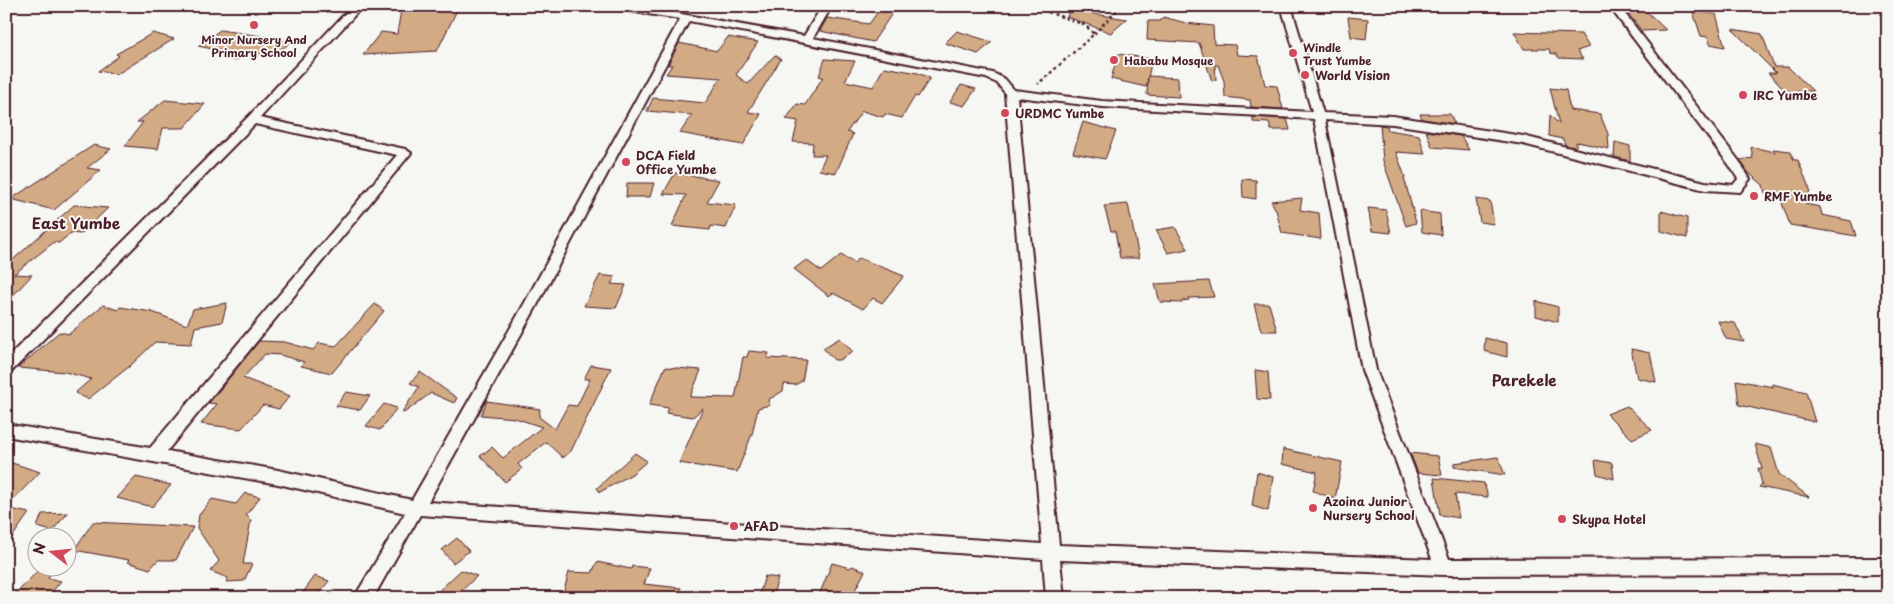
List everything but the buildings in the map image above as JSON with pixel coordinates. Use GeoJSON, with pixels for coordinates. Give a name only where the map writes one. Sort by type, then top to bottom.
{"type":"FeatureCollection","features":[{"type":"Feature","properties":{"kind":"street"},"geometry":{"type":"LineString","coordinates":[[6,368],[252,120],[358,6]]}},
{"type":"Feature","properties":{"kind":"street"},"geometry":{"type":"LineString","coordinates":[[616,6],[686,16],[989,75],[1001,81],[1011,93],[1055,598]]}},
{"type":"Feature","properties":{"kind":"street"},"geometry":{"type":"LineString","coordinates":[[807,40],[827,6]]}},
{"type":"Feature","properties":{"kind":"street"},"geometry":{"type":"LineString","coordinates":[[1286,6],[1319,116],[1369,370],[1444,567]]}},
{"type":"Feature","properties":{"kind":"street"},"geometry":{"type":"LineString","coordinates":[[1011,93],[1102,104],[1393,120],[1523,140],[1704,186],[1736,189],[1744,179],[1735,164],[1614,6]]}},
{"type":"Feature","properties":{"kind":"street"},"geometry":{"type":"LineString","coordinates":[[362,598],[416,508],[565,242],[686,16]]}},
{"type":"Feature","properties":{"kind":"street"},"geometry":{"type":"LineString","coordinates":[[154,455],[405,153],[252,120]]}},
{"type":"Feature","properties":{"kind":"street"},"geometry":{"type":"LineString","coordinates":[[6,430],[278,477],[416,508],[1052,552],[1444,567],[1888,566]]}},
{"type":"Feature","properties":{"kind":"path"},"geometry":{"type":"LineString","coordinates":[[1032,6],[1085,25],[1094,34]]}},
{"type":"Feature","properties":{"kind":"path"},"geometry":{"type":"LineString","coordinates":[[1011,93],[1034,87],[1094,34],[1111,16],[1126,6]]}},
{"type":"Feature","properties":{"kind":"place","name":"Minor Nursery And Primary School"},"geometry":{"type":"Point","coordinates":[254,25]}},
{"type":"Feature","properties":{"kind":"place","name":"Windle Trust Yumbe"},"geometry":{"type":"Point","coordinates":[1293,53]}},
{"type":"Feature","properties":{"kind":"place","name":"Hababu Mosque"},"geometry":{"type":"Point","coordinates":[1114,60]}},
{"type":"Feature","properties":{"kind":"place","name":"World Vision"},"geometry":{"type":"Point","coordinates":[1305,75]}},
{"type":"Feature","properties":{"kind":"place","name":"IRC Yumbe"},"geometry":{"type":"Point","coordinates":[1743,95]}},
{"type":"Feature","properties":{"kind":"place","name":"URDMC Yumbe"},"geometry":{"type":"Point","coordinates":[1005,113]}},
{"type":"Feature","properties":{"kind":"place","name":"DCA Field Office Yumbe"},"geometry":{"type":"Point","coordinates":[626,162]}},
{"type":"Feature","properties":{"kind":"place","name":"RMF Yumbe"},"geometry":{"type":"Point","coordinates":[1754,196]}},
{"type":"Feature","properties":{"kind":"place","name":"Azoina Junior Nursery School"},"geometry":{"type":"Point","coordinates":[1313,508]}},
{"type":"Feature","properties":{"kind":"place","name":"Skypa Hotel"},"geometry":{"type":"Point","coordinates":[1562,519]}},
{"type":"Feature","properties":{"kind":"place","name":"AFAD"},"geometry":{"type":"Point","coordinates":[734,526]}},
{"type":"Feature","properties":{"kind":"district","name":"East Yumbe"},"geometry":{"type":"Point","coordinates":[76,222]}},
{"type":"Feature","properties":{"kind":"district","name":"Parekele"},"geometry":{"type":"Point","coordinates":[1524,379]}}]}
